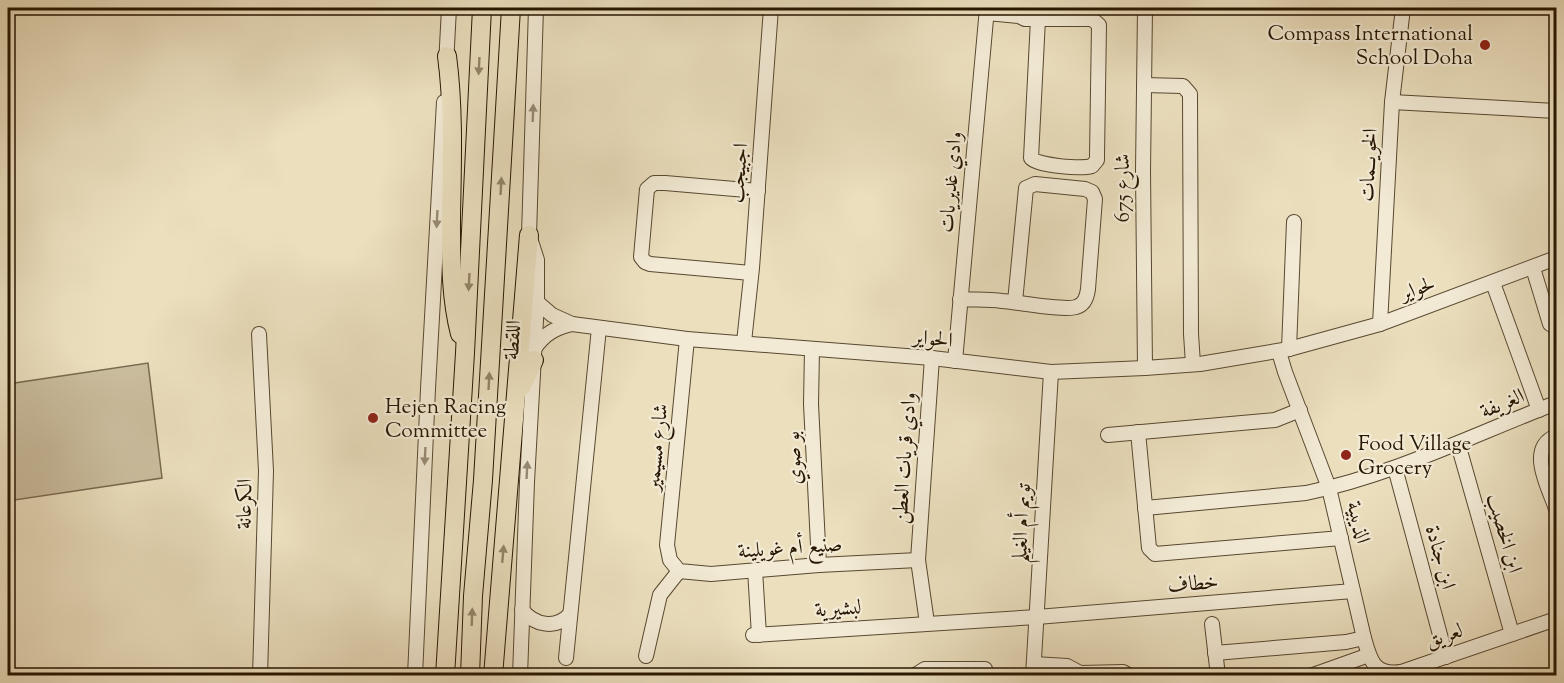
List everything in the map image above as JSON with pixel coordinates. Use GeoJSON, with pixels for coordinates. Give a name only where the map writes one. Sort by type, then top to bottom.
{"type":"FeatureCollection","features":[{"type":"Feature","properties":{"kind":"main road"},"geometry":{"type":"LineString","coordinates":[[445,675],[465,353],[482,8]]}},
{"type":"Feature","properties":{"kind":"main road","name":"اللقطة"},"geometry":{"type":"LineString","coordinates":[[470,675],[473,596],[483,480],[511,8]]}},
{"type":"Feature","properties":{"kind":"main road"},"geometry":{"type":"LineString","coordinates":[[447,56],[452,114],[452,288],[454,310],[465,353]]}},
{"type":"Feature","properties":{"kind":"main road"},"geometry":{"type":"LineString","coordinates":[[493,675],[529,235]]}},
{"type":"Feature","properties":{"kind":"main road"},"geometry":{"type":"LineString","coordinates":[[516,400],[534,355]]}},
{"type":"Feature","properties":{"kind":"street"},"geometry":{"type":"LineString","coordinates":[[415,675],[449,8]]}},
{"type":"Feature","properties":{"kind":"street","name":"اللقطة"},"geometry":{"type":"LineString","coordinates":[[520,675],[537,302],[537,260],[529,235],[536,8]]}},
{"type":"Feature","properties":{"kind":"street","name":"اجبيجب"},"geometry":{"type":"LineString","coordinates":[[744,342],[771,8]]}},
{"type":"Feature","properties":{"kind":"street","name":"شارع 675"},"geometry":{"type":"LineString","coordinates":[[1144,368],[1145,8]]}},
{"type":"Feature","properties":{"kind":"street","name":"الخويــمات"},"geometry":{"type":"LineString","coordinates":[[1380,324],[1392,102],[1403,8]]}},
{"type":"Feature","properties":{"kind":"street"},"geometry":{"type":"LineString","coordinates":[[987,14],[1017,23],[1032,19],[1092,19],[1099,25],[1097,160],[1092,166],[1084,168],[1039,163],[1030,158],[1032,19]]}},
{"type":"Feature","properties":{"kind":"street","name":"وادي غديريات"},"geometry":{"type":"LineString","coordinates":[[955,361],[987,14]]}},
{"type":"Feature","properties":{"kind":"street"},"geometry":{"type":"LineString","coordinates":[[1144,85],[1183,86],[1190,94],[1191,329],[1196,364]]}},
{"type":"Feature","properties":{"kind":"street"},"geometry":{"type":"LineString","coordinates":[[1392,102],[1557,111]]}},
{"type":"Feature","properties":{"kind":"street"},"geometry":{"type":"LineString","coordinates":[[751,273],[650,264],[641,257],[642,245],[647,189],[650,185],[665,183],[758,190]]}},
{"type":"Feature","properties":{"kind":"street"},"geometry":{"type":"LineString","coordinates":[[960,296],[998,300],[1015,302],[1070,308],[1075,308],[1084,301],[1088,289],[1095,199],[1092,192],[1085,189],[1035,184],[1026,188],[1015,302]]}},
{"type":"Feature","properties":{"kind":"street","name":"الذيبية"},"geometry":{"type":"LineString","coordinates":[[1294,222],[1284,351],[1285,372],[1329,488],[1364,638]]}},
{"type":"Feature","properties":{"kind":"street","name":"لحواير"},"geometry":{"type":"LineString","coordinates":[[1284,351],[1380,324],[1557,258]]}},
{"type":"Feature","properties":{"kind":"street"},"geometry":{"type":"LineString","coordinates":[[1533,267],[1550,324]]}},
{"type":"Feature","properties":{"kind":"street"},"geometry":{"type":"LineString","coordinates":[[1493,283],[1539,410]]}},
{"type":"Feature","properties":{"kind":"street","name":"الحواير"},"geometry":{"type":"LineString","coordinates":[[537,302],[552,315],[572,324],[599,328],[687,339],[932,358],[1051,372],[1196,364],[1284,351]]}},
{"type":"Feature","properties":{"kind":"street"},"geometry":{"type":"LineString","coordinates":[[534,355],[545,335],[552,330],[572,324]]}},
{"type":"Feature","properties":{"kind":"street"},"geometry":{"type":"LineString","coordinates":[[566,658],[599,328]]}},
{"type":"Feature","properties":{"kind":"street","name":"الكرعانة"},"geometry":{"type":"LineString","coordinates":[[259,334],[266,471],[260,675]]}},
{"type":"Feature","properties":{"kind":"street","name":"شارع مسيمير"},"geometry":{"type":"LineString","coordinates":[[674,566],[667,545],[687,339]]}},
{"type":"Feature","properties":{"kind":"street","name":"بو صوي"},"geometry":{"type":"LineString","coordinates":[[812,349],[811,404],[819,565]]}},
{"type":"Feature","properties":{"kind":"street","name":"وادي قريات العطن"},"geometry":{"type":"LineString","coordinates":[[918,560],[932,358]]}},
{"type":"Feature","properties":{"kind":"street","name":"تويم أم الغيلم"},"geometry":{"type":"LineString","coordinates":[[1033,670],[1051,372]]}},
{"type":"Feature","properties":{"kind":"street","name":"الغريفة"},"geometry":{"type":"LineString","coordinates":[[1145,508],[1306,493],[1329,488],[1395,468],[1557,403]]}},
{"type":"Feature","properties":{"kind":"street"},"geometry":{"type":"LineString","coordinates":[[1108,435],[1275,420],[1300,410]]}},
{"type":"Feature","properties":{"kind":"street"},"geometry":{"type":"LineString","coordinates":[[1138,432],[1149,548],[1152,553],[1341,538]]}},
{"type":"Feature","properties":{"kind":"street"},"geometry":{"type":"LineString","coordinates":[[1557,436],[1546,442],[1540,457],[1557,509]]}},
{"type":"Feature","properties":{"kind":"street","name":"ابن الخصيب"},"geometry":{"type":"LineString","coordinates":[[1458,444],[1512,634]]}},
{"type":"Feature","properties":{"kind":"street","name":"ابن جنادة"},"geometry":{"type":"LineString","coordinates":[[1395,468],[1446,657]]}},
{"type":"Feature","properties":{"kind":"street"},"geometry":{"type":"LineString","coordinates":[[918,560],[927,623]]}},
{"type":"Feature","properties":{"kind":"street","name":"صنيع أم غويلينة"},"geometry":{"type":"LineString","coordinates":[[674,566],[711,574],[918,560]]}},
{"type":"Feature","properties":{"kind":"street"},"geometry":{"type":"LineString","coordinates":[[646,656],[660,595],[674,566]]}},
{"type":"Feature","properties":{"kind":"street","name":"لبشيرية"},"geometry":{"type":"LineString","coordinates":[[754,570],[756,635],[1037,617]]}},
{"type":"Feature","properties":{"kind":"street","name":"خطاف"},"geometry":{"type":"LineString","coordinates":[[1037,617],[1353,591]]}},
{"type":"Feature","properties":{"kind":"street"},"geometry":{"type":"LineString","coordinates":[[522,610],[532,619],[568,636]]}},
{"type":"Feature","properties":{"kind":"street"},"geometry":{"type":"LineString","coordinates":[[521,638],[534,629],[558,623],[570,614]]}},
{"type":"Feature","properties":{"kind":"street","name":"لعريق"},"geometry":{"type":"LineString","coordinates":[[1369,656],[1376,667],[1392,674],[1557,619]]}},
{"type":"Feature","properties":{"kind":"street"},"geometry":{"type":"LineString","coordinates":[[1212,624],[1218,675]]}},
{"type":"Feature","properties":{"kind":"street"},"geometry":{"type":"LineString","coordinates":[[1215,653],[1329,644],[1364,638],[1369,656],[1310,675]]}},
{"type":"Feature","properties":{"kind":"street"},"geometry":{"type":"LineString","coordinates":[[1329,644],[1335,667]]}},
{"type":"Feature","properties":{"kind":"street"},"geometry":{"type":"LineString","coordinates":[[1033,670],[1067,666],[1079,674],[1123,672],[1130,675]]}},
{"type":"Feature","properties":{"kind":"street"},"geometry":{"type":"LineString","coordinates":[[915,675],[925,669],[985,669]]}},
{"type":"Feature","properties":{"kind":"shaded area"},"geometry":{"type":"Polygon","coordinates":[[[148,363],[162,478],[8,501],[8,384],[148,363]]]}},
{"type":"Feature","properties":{"kind":"place","name":"Compass International School Doha"},"geometry":{"type":"Point","coordinates":[1485,45]}},
{"type":"Feature","properties":{"kind":"place","name":"Hejen Racing Committee"},"geometry":{"type":"Point","coordinates":[373,418]}},
{"type":"Feature","properties":{"kind":"place","name":"Food Village Grocery"},"geometry":{"type":"Point","coordinates":[1346,455]}}]}
